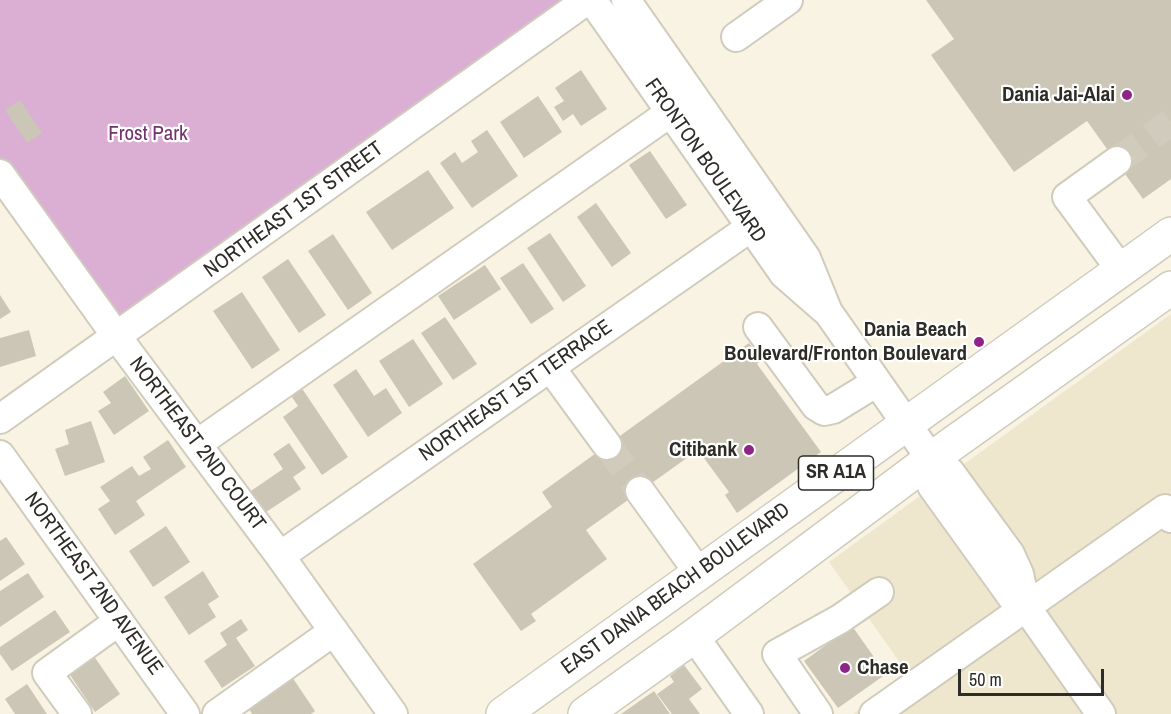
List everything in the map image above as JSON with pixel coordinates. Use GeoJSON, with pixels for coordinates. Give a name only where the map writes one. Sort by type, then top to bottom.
{"type":"FeatureCollection","features":[{"type":"Feature","properties":{"kind":"main road","name":"EAST DANIA BEACH BOULEVARD"},"geometry":{"type":"LineString","coordinates":[[503,714],[1171,234]]}},
{"type":"Feature","properties":{"kind":"main road","name":"SR A1A"},"geometry":{"type":"LineString","coordinates":[[590,712],[931,459],[1168,296]]}},
{"type":"Feature","properties":{"kind":"street","name":"NORTHEAST 1ST STREET"},"geometry":{"type":"LineString","coordinates":[[0,419],[586,0]]}},
{"type":"Feature","properties":{"kind":"street","name":"FRONTON BOULEVARD"},"geometry":{"type":"LineString","coordinates":[[592,0],[784,274],[828,312]]}},
{"type":"Feature","properties":{"kind":"street","name":"FRONTON BOULEVARD"},"geometry":{"type":"LineString","coordinates":[[626,0],[806,258],[828,312],[931,459]]}},
{"type":"Feature","properties":{"kind":"street"},"geometry":{"type":"LineString","coordinates":[[736,37],[788,0]]}},
{"type":"Feature","properties":{"kind":"street"},"geometry":{"type":"LineString","coordinates":[[197,444],[671,112]]}},
{"type":"Feature","properties":{"kind":"street"},"geometry":{"type":"LineString","coordinates":[[1117,161],[1067,197],[1121,270]]}},
{"type":"Feature","properties":{"kind":"street","name":"NORTHEAST 2ND COURT"},"geometry":{"type":"LineString","coordinates":[[0,174],[334,631],[384,711]]}},
{"type":"Feature","properties":{"kind":"street","name":"NORTHEAST 1ST TERRACE"},"geometry":{"type":"LineString","coordinates":[[280,556],[751,227]]}},
{"type":"Feature","properties":{"kind":"street"},"geometry":{"type":"LineString","coordinates":[[758,327],[816,406],[824,411],[833,409],[877,382]]}},
{"type":"Feature","properties":{"kind":"street"},"geometry":{"type":"LineString","coordinates":[[550,368],[607,445]]}},
{"type":"Feature","properties":{"kind":"street","name":"NORTHEAST 2ND AVENUE"},"geometry":{"type":"LineString","coordinates":[[0,455],[185,714]]}},
{"type":"Feature","properties":{"kind":"street"},"geometry":{"type":"LineString","coordinates":[[931,459],[932,486],[1012,597],[1026,607],[1101,714]]}},
{"type":"Feature","properties":{"kind":"street"},"geometry":{"type":"LineString","coordinates":[[640,491],[699,573]]}},
{"type":"Feature","properties":{"kind":"street"},"geometry":{"type":"LineString","coordinates":[[874,714],[1165,509],[1171,518]]}},
{"type":"Feature","properties":{"kind":"street"},"geometry":{"type":"LineString","coordinates":[[818,714],[777,654],[840,619],[879,592]]}},
{"type":"Feature","properties":{"kind":"street"},"geometry":{"type":"LineString","coordinates":[[77,714],[47,674],[119,621]]}},
{"type":"Feature","properties":{"kind":"street"},"geometry":{"type":"LineString","coordinates":[[217,714],[334,631]]}},
{"type":"Feature","properties":{"kind":"street"},"geometry":{"type":"LineString","coordinates":[[694,636],[749,714]]}},
{"type":"Feature","properties":{"kind":"shaded area"},"geometry":{"type":"Polygon","coordinates":[[[1171,314],[1171,714],[853,714],[908,674],[829,562],[1171,314]]]}},
{"type":"Feature","properties":{"kind":"green space","name":"Frost Park"},"geometry":{"type":"Polygon","coordinates":[[[0,0],[567,0],[116,320],[0,158],[0,0]]]}},
{"type":"Feature","properties":{"kind":"building"},"geometry":{"type":"Polygon","coordinates":[[[926,0],[1171,0],[1171,179],[1143,199],[1087,121],[1014,172],[931,55],[954,39],[926,0]]]}},
{"type":"Feature","properties":{"kind":"building"},"geometry":{"type":"Polygon","coordinates":[[[581,70],[607,109],[581,126],[573,114],[563,121],[554,107],[564,101],[555,88],[581,70]]]}},
{"type":"Feature","properties":{"kind":"building"},"geometry":{"type":"Polygon","coordinates":[[[538,96],[562,132],[524,158],[500,122],[538,96]]]}},
{"type":"Feature","properties":{"kind":"building"},"geometry":{"type":"Polygon","coordinates":[[[20,100],[42,133],[27,143],[5,110],[20,100]]]}},
{"type":"Feature","properties":{"kind":"building"},"geometry":{"type":"Polygon","coordinates":[[[487,130],[518,176],[472,208],[440,163],[455,152],[462,163],[478,152],[471,141],[487,130]]]}},
{"type":"Feature","properties":{"kind":"building"},"geometry":{"type":"Polygon","coordinates":[[[650,151],[687,205],[666,219],[629,165],[650,151]]]}},
{"type":"Feature","properties":{"kind":"building"},"geometry":{"type":"Polygon","coordinates":[[[428,170],[454,208],[392,250],[366,212],[428,170]]]}},
{"type":"Feature","properties":{"kind":"building"},"geometry":{"type":"Polygon","coordinates":[[[596,203],[631,253],[612,267],[577,217],[596,203]]]}},
{"type":"Feature","properties":{"kind":"building"},"geometry":{"type":"Polygon","coordinates":[[[550,233],[586,286],[563,302],[527,248],[550,233]]]}},
{"type":"Feature","properties":{"kind":"building"},"geometry":{"type":"Polygon","coordinates":[[[333,234],[372,293],[348,310],[308,251],[333,234]]]}},
{"type":"Feature","properties":{"kind":"building"},"geometry":{"type":"Polygon","coordinates":[[[288,259],[326,315],[299,333],[262,277],[288,259]]]}},
{"type":"Feature","properties":{"kind":"building"},"geometry":{"type":"Polygon","coordinates":[[[523,263],[554,309],[531,324],[500,278],[523,263]]]}},
{"type":"Feature","properties":{"kind":"building"},"geometry":{"type":"Polygon","coordinates":[[[485,265],[501,289],[454,320],[438,296],[485,265]]]}},
{"type":"Feature","properties":{"kind":"building"},"geometry":{"type":"Polygon","coordinates":[[[242,292],[280,350],[252,369],[213,311],[242,292]]]}},
{"type":"Feature","properties":{"kind":"building"},"geometry":{"type":"Polygon","coordinates":[[[0,295],[11,312],[0,319],[0,295]]]}},
{"type":"Feature","properties":{"kind":"building"},"geometry":{"type":"Polygon","coordinates":[[[445,317],[477,364],[453,380],[421,333],[445,317]]]}},
{"type":"Feature","properties":{"kind":"building"},"geometry":{"type":"Polygon","coordinates":[[[29,330],[36,356],[0,367],[0,338],[29,330]]]}},
{"type":"Feature","properties":{"kind":"building"},"geometry":{"type":"Polygon","coordinates":[[[413,339],[443,384],[409,407],[379,361],[413,339]]]}},
{"type":"Feature","properties":{"kind":"building"},"geometry":{"type":"Polygon","coordinates":[[[749,343],[761,360],[757,364],[821,452],[737,513],[725,495],[729,492],[698,450],[586,530],[607,559],[531,614],[536,621],[521,631],[473,564],[552,507],[542,492],[749,343]]]}},
{"type":"Feature","properties":{"kind":"building"},"geometry":{"type":"Polygon","coordinates":[[[356,369],[374,396],[386,388],[402,413],[368,437],[333,385],[356,369]]]}},
{"type":"Feature","properties":{"kind":"building"},"geometry":{"type":"Polygon","coordinates":[[[125,376],[149,411],[114,435],[98,411],[111,403],[103,392],[125,376]]]}},
{"type":"Feature","properties":{"kind":"building"},"geometry":{"type":"Polygon","coordinates":[[[301,387],[348,457],[322,475],[283,417],[298,406],[290,394],[301,387]]]}},
{"type":"Feature","properties":{"kind":"building"},"geometry":{"type":"Polygon","coordinates":[[[91,421],[105,462],[65,476],[55,449],[69,444],[65,430],[91,421]]]}},
{"type":"Feature","properties":{"kind":"building"},"geometry":{"type":"Polygon","coordinates":[[[168,440],[186,467],[136,501],[145,515],[115,535],[98,509],[110,501],[100,487],[132,466],[139,476],[151,469],[143,457],[168,440]]]}},
{"type":"Feature","properties":{"kind":"building"},"geometry":{"type":"Polygon","coordinates":[[[289,443],[306,468],[293,477],[301,489],[257,518],[242,497],[283,469],[273,454],[289,443]]]}},
{"type":"Feature","properties":{"kind":"building"},"geometry":{"type":"Polygon","coordinates":[[[166,526],[190,562],[153,587],[129,551],[166,526]]]}},
{"type":"Feature","properties":{"kind":"building"},"geometry":{"type":"Polygon","coordinates":[[[6,537],[25,564],[0,581],[0,541],[6,537]]]}},
{"type":"Feature","properties":{"kind":"building"},"geometry":{"type":"Polygon","coordinates":[[[203,571],[219,597],[208,604],[216,617],[189,635],[164,597],[203,571]]]}},
{"type":"Feature","properties":{"kind":"building"},"geometry":{"type":"Polygon","coordinates":[[[28,573],[44,597],[0,627],[0,591],[28,573]]]}},
{"type":"Feature","properties":{"kind":"building"},"geometry":{"type":"Polygon","coordinates":[[[55,610],[70,632],[12,671],[0,654],[0,647],[55,610]]]}},
{"type":"Feature","properties":{"kind":"building"},"geometry":{"type":"Polygon","coordinates":[[[241,619],[248,630],[236,638],[255,666],[222,688],[204,661],[227,645],[220,633],[241,619]]]}},
{"type":"Feature","properties":{"kind":"building","name":"Chase"},"geometry":{"type":"Polygon","coordinates":[[[852,626],[886,674],[838,708],[804,661],[852,626]]]}},
{"type":"Feature","properties":{"kind":"building"},"geometry":{"type":"Polygon","coordinates":[[[89,649],[120,694],[95,712],[64,666],[89,649]]]}},
{"type":"Feature","properties":{"kind":"building"},"geometry":{"type":"Polygon","coordinates":[[[684,665],[702,689],[689,699],[700,714],[672,714],[657,694],[674,682],[670,676],[684,665]]]}},
{"type":"Feature","properties":{"kind":"building"},"geometry":{"type":"Polygon","coordinates":[[[292,677],[315,711],[311,714],[252,714],[248,707],[292,677]]]}},
{"type":"Feature","properties":{"kind":"building"},"geometry":{"type":"Polygon","coordinates":[[[27,684],[47,714],[15,714],[5,699],[27,684]]]}},
{"type":"Feature","properties":{"kind":"building"},"geometry":{"type":"Polygon","coordinates":[[[654,691],[670,714],[621,714],[654,691]]]}},
{"type":"Feature","properties":{"kind":"tunnel"},"geometry":{"type":"LineString","coordinates":[[1117,161],[1171,122]]}},
{"type":"Feature","properties":{"kind":"tunnel"},"geometry":{"type":"LineString","coordinates":[[607,445],[640,491]]}},
{"type":"Feature","properties":{"kind":"place","name":"Dania Jai-Alai"},"geometry":{"type":"Point","coordinates":[1127,95]}},
{"type":"Feature","properties":{"kind":"place","name":"Dania Beach Boulevard/Fronton Boulevard"},"geometry":{"type":"Point","coordinates":[979,342]}},
{"type":"Feature","properties":{"kind":"place","name":"Citibank"},"geometry":{"type":"Point","coordinates":[749,450]}},
{"type":"Feature","properties":{"kind":"place","name":"Chase"},"geometry":{"type":"Point","coordinates":[845,668]}}]}
